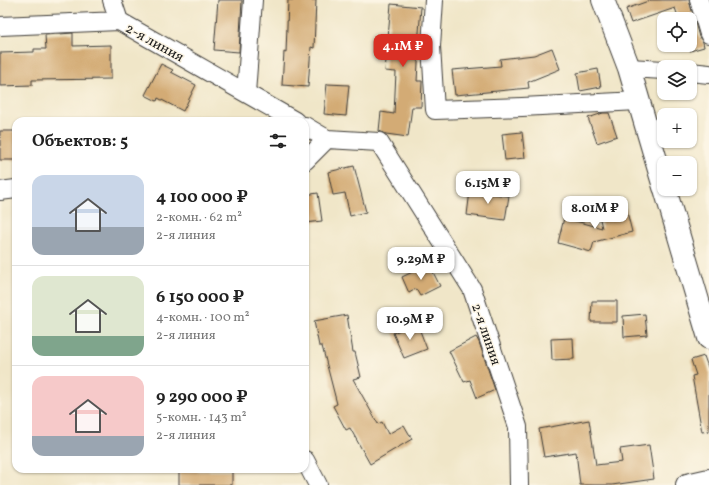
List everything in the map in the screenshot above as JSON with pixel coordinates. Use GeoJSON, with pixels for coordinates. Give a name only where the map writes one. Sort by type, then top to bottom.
{"type":"FeatureCollection","features":[{"type":"Feature","properties":{"kind":"street"},"geometry":{"type":"LineString","coordinates":[[112,0],[119,21]]}},
{"type":"Feature","properties":{"kind":"street"},"geometry":{"type":"LineString","coordinates":[[246,93],[253,0]]}},
{"type":"Feature","properties":{"kind":"street"},"geometry":{"type":"LineString","coordinates":[[434,0],[431,46],[435,110],[638,101]]}},
{"type":"Feature","properties":{"kind":"street"},"geometry":{"type":"LineString","coordinates":[[603,0],[629,68],[657,165]]}},
{"type":"Feature","properties":{"kind":"street"},"geometry":{"type":"LineString","coordinates":[[698,0],[709,34]]}},
{"type":"Feature","properties":{"kind":"street","name":"2-я линия"},"geometry":{"type":"LineString","coordinates":[[0,26],[119,21],[288,117]]}},
{"type":"Feature","properties":{"kind":"street"},"geometry":{"type":"LineString","coordinates":[[629,68],[657,70]]}},
{"type":"Feature","properties":{"kind":"street"},"geometry":{"type":"LineString","coordinates":[[697,73],[709,74]]}},
{"type":"Feature","properties":{"kind":"street","name":"2-я линия"},"geometry":{"type":"LineString","coordinates":[[309,128],[328,139],[379,142],[472,289],[518,427],[519,485]]}},
{"type":"Feature","properties":{"kind":"street"},"geometry":{"type":"LineString","coordinates":[[309,157],[328,139]]}},
{"type":"Feature","properties":{"kind":"street"},"geometry":{"type":"LineString","coordinates":[[0,191],[12,190]]}},
{"type":"Feature","properties":{"kind":"street"},"geometry":{"type":"LineString","coordinates":[[667,196],[705,308],[709,338]]}},
{"type":"Feature","properties":{"kind":"street"},"geometry":{"type":"LineString","coordinates":[[309,468],[318,485]]}},
{"type":"Feature","properties":{"kind":"street"},"geometry":{"type":"LineString","coordinates":[[687,485],[709,481]]}},
{"type":"Feature","properties":{"kind":"street"},"geometry":{"type":"LineString","coordinates":[[698,485],[709,481]]}},
{"type":"Feature","properties":{"kind":"building"},"geometry":{"type":"Polygon","coordinates":[[[218,0],[242,0],[239,52],[214,50],[218,0]]]}},
{"type":"Feature","properties":{"kind":"building"},"geometry":{"type":"Polygon","coordinates":[[[288,0],[316,0],[314,48],[311,47],[308,87],[282,85],[284,52],[286,53],[288,0]]]}},
{"type":"Feature","properties":{"kind":"building"},"geometry":{"type":"Polygon","coordinates":[[[651,0],[689,0],[692,12],[676,12],[675,8],[663,12],[657,12],[657,14],[631,23],[626,9],[651,0]]]}},
{"type":"Feature","properties":{"kind":"building"},"geometry":{"type":"Polygon","coordinates":[[[391,4],[421,7],[417,81],[422,81],[421,107],[412,107],[408,137],[386,134],[379,131],[381,112],[394,114],[396,72],[385,71],[391,4]]]}},
{"type":"Feature","properties":{"kind":"building"},"geometry":{"type":"Polygon","coordinates":[[[697,30],[699,37],[703,42],[704,47],[697,49],[697,30]]]}},
{"type":"Feature","properties":{"kind":"building"},"geometry":{"type":"Polygon","coordinates":[[[73,33],[73,46],[111,45],[111,79],[32,80],[32,85],[0,86],[0,53],[34,52],[34,49],[46,49],[45,35],[73,33]]]}},
{"type":"Feature","properties":{"kind":"building"},"geometry":{"type":"Polygon","coordinates":[[[552,48],[560,69],[528,82],[529,88],[455,95],[452,70],[501,66],[500,59],[534,55],[552,48]]]}},
{"type":"Feature","properties":{"kind":"building"},"geometry":{"type":"Polygon","coordinates":[[[161,64],[173,70],[171,72],[196,85],[183,111],[158,98],[157,101],[145,95],[161,64]]]}},
{"type":"Feature","properties":{"kind":"building"},"geometry":{"type":"Polygon","coordinates":[[[598,69],[601,87],[580,91],[577,73],[598,69]]]}},
{"type":"Feature","properties":{"kind":"building"},"geometry":{"type":"Polygon","coordinates":[[[327,84],[349,85],[346,116],[324,114],[327,84]]]}},
{"type":"Feature","properties":{"kind":"building"},"geometry":{"type":"Polygon","coordinates":[[[603,113],[609,113],[617,136],[597,143],[588,118],[603,113]]]}},
{"type":"Feature","properties":{"kind":"building"},"geometry":{"type":"Polygon","coordinates":[[[0,131],[12,131],[12,160],[0,160],[0,131]]]}},
{"type":"Feature","properties":{"kind":"building"},"geometry":{"type":"Polygon","coordinates":[[[522,132],[525,158],[505,160],[502,134],[522,132]]]}},
{"type":"Feature","properties":{"kind":"building"},"geometry":{"type":"Polygon","coordinates":[[[354,166],[366,212],[350,216],[345,193],[333,195],[328,172],[354,166]]]}},
{"type":"Feature","properties":{"kind":"building"},"geometry":{"type":"Polygon","coordinates":[[[470,191],[509,196],[505,220],[467,215],[470,191]]]}},
{"type":"Feature","properties":{"kind":"building"},"geometry":{"type":"Polygon","coordinates":[[[318,193],[322,221],[309,223],[309,194],[318,193]]]}},
{"type":"Feature","properties":{"kind":"building"},"geometry":{"type":"Polygon","coordinates":[[[626,208],[632,232],[594,242],[591,252],[558,243],[564,218],[602,228],[599,215],[626,208]]]}},
{"type":"Feature","properties":{"kind":"building"},"geometry":{"type":"Polygon","coordinates":[[[429,264],[440,286],[420,296],[416,289],[409,293],[402,277],[429,264]]]}},
{"type":"Feature","properties":{"kind":"building"},"geometry":{"type":"Polygon","coordinates":[[[592,301],[617,301],[617,322],[591,322],[592,301]]]}},
{"type":"Feature","properties":{"kind":"building"},"geometry":{"type":"Polygon","coordinates":[[[645,314],[647,335],[624,337],[623,316],[645,314]]]}},
{"type":"Feature","properties":{"kind":"building"},"geometry":{"type":"Polygon","coordinates":[[[347,315],[353,352],[355,352],[361,377],[353,379],[378,424],[382,422],[388,434],[404,425],[412,439],[370,464],[350,428],[346,430],[333,406],[337,404],[322,346],[319,346],[314,321],[347,315]]]}},
{"type":"Feature","properties":{"kind":"building"},"geometry":{"type":"Polygon","coordinates":[[[417,323],[427,349],[404,358],[393,333],[417,323]]]}},
{"type":"Feature","properties":{"kind":"building"},"geometry":{"type":"Polygon","coordinates":[[[476,337],[495,390],[477,398],[470,380],[464,382],[449,351],[476,337]]]}},
{"type":"Feature","properties":{"kind":"building"},"geometry":{"type":"Polygon","coordinates":[[[573,338],[574,359],[552,360],[551,339],[573,338]]]}},
{"type":"Feature","properties":{"kind":"building"},"geometry":{"type":"Polygon","coordinates":[[[704,356],[709,370],[709,431],[702,432],[692,376],[696,375],[691,360],[704,356]]]}},
{"type":"Feature","properties":{"kind":"building"},"geometry":{"type":"Polygon","coordinates":[[[589,420],[596,465],[622,462],[620,449],[649,445],[654,479],[612,485],[580,485],[576,452],[544,457],[539,429],[589,420]]]}},
{"type":"Feature","properties":{"kind":"building"},"geometry":{"type":"Polygon","coordinates":[[[179,473],[232,473],[232,485],[179,485],[179,473]]]}}]}
